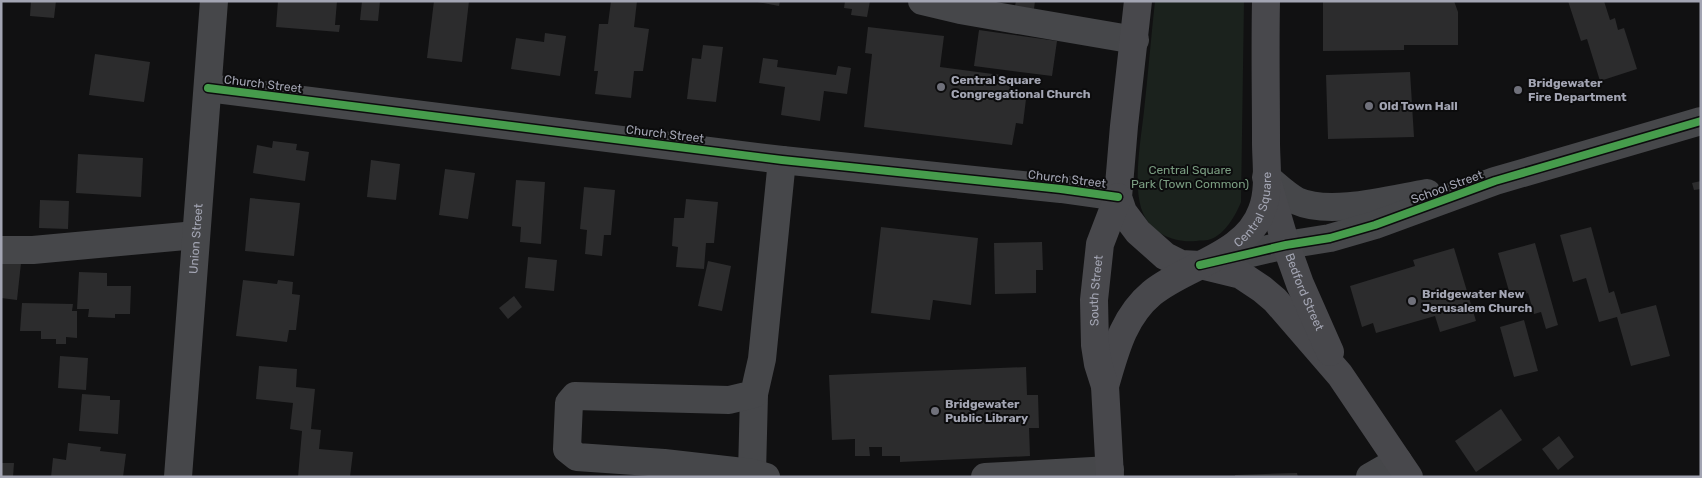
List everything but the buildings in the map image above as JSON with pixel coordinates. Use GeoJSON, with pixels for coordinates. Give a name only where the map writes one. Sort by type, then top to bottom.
{"type":"FeatureCollection","features":[{"type":"Feature","properties":{"kind":"main road"},"geometry":{"type":"LineString","coordinates":[[1138,1],[1118,197],[1123,212],[1138,232],[1165,256],[1181,264],[1200,265]]}},
{"type":"Feature","properties":{"kind":"main road","name":"Central Square"},"geometry":{"type":"LineString","coordinates":[[1200,265],[1237,243],[1253,227],[1263,209],[1266,178],[1266,1]]}},
{"type":"Feature","properties":{"kind":"main road","name":"Bedford Street"},"geometry":{"type":"LineString","coordinates":[[1266,178],[1300,284],[1340,375]]}},
{"type":"Feature","properties":{"kind":"main road","name":"South Street"},"geometry":{"type":"LineString","coordinates":[[1110,473],[1105,386],[1098,364],[1095,345],[1094,300],[1100,244],[1118,197]]}},
{"type":"Feature","properties":{"kind":"main road","name":"Bedford Street"},"geometry":{"type":"LineString","coordinates":[[1200,265],[1241,275],[1275,300],[1340,375],[1403,469]]}},
{"type":"Feature","properties":{"kind":"main road","name":"South Street"},"geometry":{"type":"LineString","coordinates":[[1105,386],[1120,337],[1131,317],[1151,294],[1166,283],[1200,265]]}},
{"type":"Feature","properties":{"kind":"street","name":"Union Street"},"geometry":{"type":"LineString","coordinates":[[178,477],[214,1]]}},
{"type":"Feature","properties":{"kind":"street"},"geometry":{"type":"LineString","coordinates":[[922,1],[970,12],[1135,40]]}},
{"type":"Feature","properties":{"kind":"street","name":"Church Street"},"geometry":{"type":"LineString","coordinates":[[208,88],[782,160],[1061,189],[1118,197]]}},
{"type":"Feature","properties":{"kind":"street","name":"School Street"},"geometry":{"type":"LineString","coordinates":[[1200,265],[1286,245],[1330,238],[1374,225],[1495,181],[1701,121]]}},
{"type":"Feature","properties":{"kind":"street"},"geometry":{"type":"LineString","coordinates":[[754,394],[729,400],[575,396],[569,403],[566,449],[577,457],[664,464],[759,475],[754,394],[762,359],[782,160]]}},
{"type":"Feature","properties":{"kind":"street","name":"School Street"},"geometry":{"type":"LineString","coordinates":[[1266,178],[1296,200],[1323,207],[1350,206],[1495,181]]}},
{"type":"Feature","properties":{"kind":"street"},"geometry":{"type":"LineString","coordinates":[[1,250],[33,250],[196,234]]}},
{"type":"Feature","properties":{"kind":"street"},"geometry":{"type":"LineString","coordinates":[[1370,477],[1403,469]]}},
{"type":"Feature","properties":{"kind":"street"},"geometry":{"type":"LineString","coordinates":[[985,477],[1110,473]]}},
{"type":"Feature","properties":{"kind":"green space","name":"Central Square Park (Town Common)"},"geometry":{"type":"Polygon","coordinates":[[[1155,1],[1244,1],[1241,202],[1225,229],[1216,237],[1208,240],[1188,241],[1165,236],[1152,227],[1143,213],[1140,202],[1138,163],[1155,1]]]}},
{"type":"Feature","properties":{"kind":"cycle path"},"geometry":{"type":"LineString","coordinates":[[208,88],[782,160],[1061,189],[1118,197]]}},
{"type":"Feature","properties":{"kind":"cycle path"},"geometry":{"type":"LineString","coordinates":[[1200,265],[1286,245],[1330,238],[1375,225],[1495,181],[1701,121]]}},
{"type":"Feature","properties":{"kind":"place","name":"Central Square Congregational Church"},"geometry":{"type":"Point","coordinates":[941,87]}},
{"type":"Feature","properties":{"kind":"place","name":"Bridgewater Fire Department"},"geometry":{"type":"Point","coordinates":[1518,90]}},
{"type":"Feature","properties":{"kind":"place","name":"Old Town Hall"},"geometry":{"type":"Point","coordinates":[1369,106]}},
{"type":"Feature","properties":{"kind":"place","name":"Bridgewater New Jerusalem Church"},"geometry":{"type":"Point","coordinates":[1412,301]}},
{"type":"Feature","properties":{"kind":"place","name":"Bridgewater Public Library"},"geometry":{"type":"Point","coordinates":[935,411]}}]}
